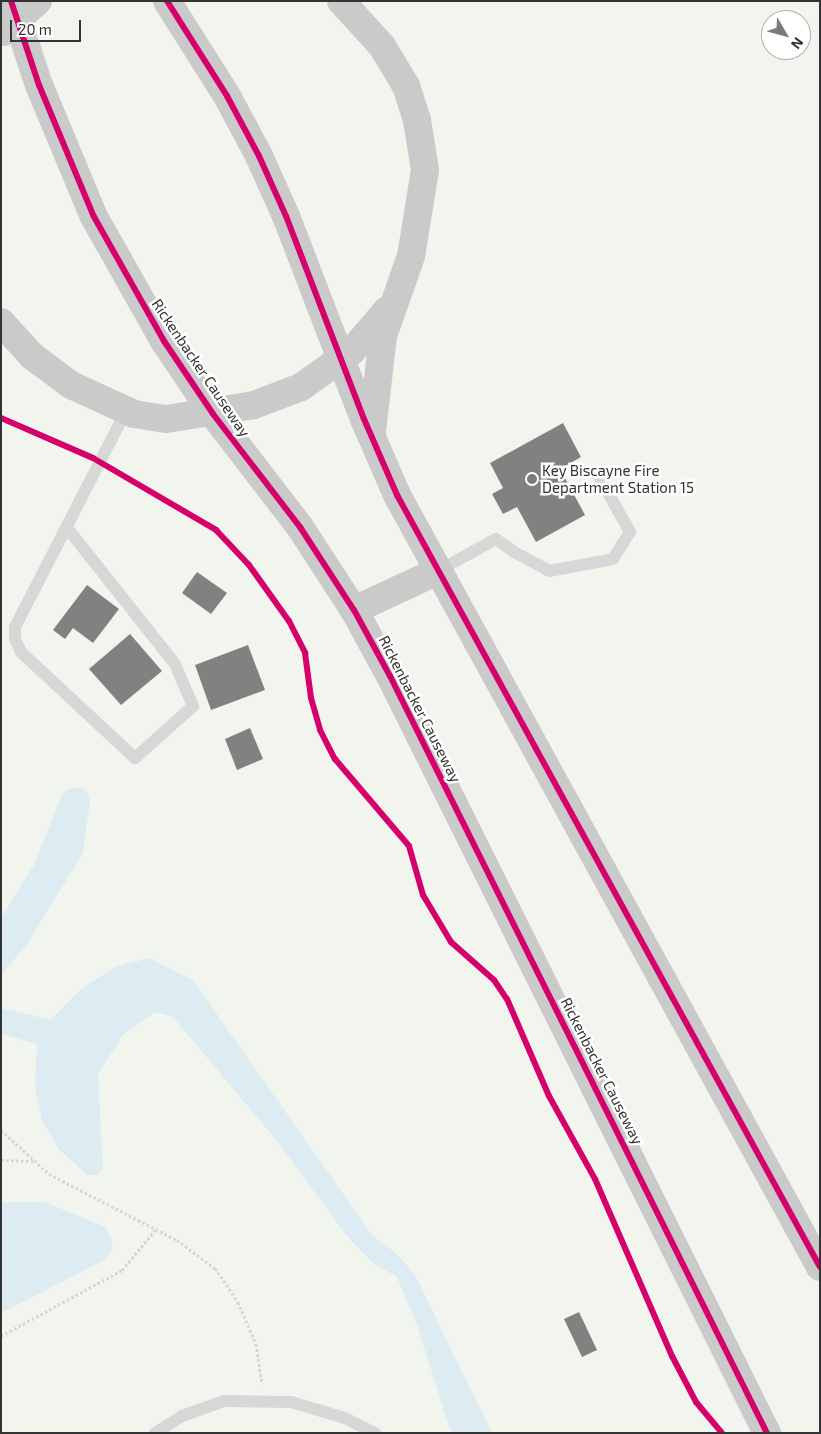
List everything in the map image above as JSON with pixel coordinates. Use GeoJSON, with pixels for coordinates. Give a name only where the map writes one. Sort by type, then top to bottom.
{"type":"FeatureCollection","features":[{"type":"Feature","properties":{"kind":"main road"},"geometry":{"type":"LineString","coordinates":[[9,19],[38,1]]}},
{"type":"Feature","properties":{"kind":"main road"},"geometry":{"type":"LineString","coordinates":[[167,1],[227,96],[259,156],[397,495],[820,1267]]}},
{"type":"Feature","properties":{"kind":"main road"},"geometry":{"type":"LineString","coordinates":[[341,1],[382,46],[399,73],[414,112],[423,151],[424,188],[417,230],[392,303],[376,378],[371,435]]}},
{"type":"Feature","properties":{"kind":"main road","name":"Rickenbacker Causeway"},"geometry":{"type":"LineString","coordinates":[[9,19],[93,215],[164,341],[213,414],[300,527],[354,610],[403,702],[767,1433]]}},
{"type":"Feature","properties":{"kind":"main road"},"geometry":{"type":"LineString","coordinates":[[1,322],[20,345],[57,376],[86,394],[126,411],[166,419],[213,414],[286,393],[311,381],[341,360],[358,345],[392,303]]}},
{"type":"Feature","properties":{"kind":"main road"},"geometry":{"type":"LineString","coordinates":[[286,393],[314,363],[328,324]]}},
{"type":"Feature","properties":{"kind":"main road"},"geometry":{"type":"LineString","coordinates":[[354,610],[438,571]]}},
{"type":"Feature","properties":{"kind":"lane"},"geometry":{"type":"LineString","coordinates":[[68,528],[175,664],[193,706],[135,758],[21,652],[15,639],[15,627],[68,528],[126,411]]}},
{"type":"Feature","properties":{"kind":"lane"},"geometry":{"type":"LineString","coordinates":[[438,571],[496,539],[514,552],[549,571],[613,559],[630,532],[597,473]]}},
{"type":"Feature","properties":{"kind":"lane"},"geometry":{"type":"LineString","coordinates":[[155,1433],[182,1416],[224,1402],[291,1402],[345,1418],[375,1433]]}},
{"type":"Feature","properties":{"kind":"path"},"geometry":{"type":"LineString","coordinates":[[1,1130],[49,1174],[156,1229],[215,1268],[238,1302],[256,1344],[266,1402]]}},
{"type":"Feature","properties":{"kind":"path"},"geometry":{"type":"LineString","coordinates":[[1,1160],[34,1161]]}},
{"type":"Feature","properties":{"kind":"path"},"geometry":{"type":"LineString","coordinates":[[1,1336],[122,1270],[156,1229]]}},
{"type":"Feature","properties":{"kind":"shaded area"},"geometry":{"type":"Polygon","coordinates":[[[1,1],[820,1],[820,1433],[1,1433],[1,1]]]}},
{"type":"Feature","properties":{"kind":"shaded area"},"geometry":{"type":"Polygon","coordinates":[[[75,787],[86,789],[90,801],[83,853],[25,947],[1,974],[1,918],[35,863],[63,792],[75,787]]]}},
{"type":"Feature","properties":{"kind":"shaded area"},"geometry":{"type":"Polygon","coordinates":[[[149,958],[193,980],[372,1235],[397,1254],[415,1275],[492,1433],[451,1433],[417,1325],[397,1277],[373,1263],[346,1235],[277,1141],[173,1017],[155,1012],[123,1035],[98,1074],[103,1167],[98,1175],[87,1175],[59,1149],[42,1121],[35,1086],[37,1044],[1,1034],[1,1008],[51,1020],[81,989],[115,967],[149,958]]]}},
{"type":"Feature","properties":{"kind":"shaded area"},"geometry":{"type":"Polygon","coordinates":[[[1,1202],[45,1202],[105,1227],[110,1235],[113,1249],[105,1260],[1,1313],[1,1202]]]}},
{"type":"Feature","properties":{"kind":"building","name":"Key Biscayne Fire Department Station 15"},"geometry":{"type":"Polygon","coordinates":[[[563,423],[581,457],[560,469],[585,515],[536,542],[517,507],[503,514],[492,494],[503,488],[490,463],[563,423]]]}},
{"type":"Feature","properties":{"kind":"building"},"geometry":{"type":"Polygon","coordinates":[[[197,572],[227,593],[211,614],[182,593],[197,572]]]}},
{"type":"Feature","properties":{"kind":"building"},"geometry":{"type":"Polygon","coordinates":[[[87,585],[119,609],[93,643],[73,628],[65,639],[53,630],[87,585]]]}},
{"type":"Feature","properties":{"kind":"building"},"geometry":{"type":"Polygon","coordinates":[[[130,634],[162,671],[121,705],[89,669],[130,634]]]}},
{"type":"Feature","properties":{"kind":"building"},"geometry":{"type":"Polygon","coordinates":[[[248,645],[265,690],[211,710],[195,665],[248,645]]]}},
{"type":"Feature","properties":{"kind":"building"},"geometry":{"type":"Polygon","coordinates":[[[250,728],[263,759],[237,770],[225,739],[250,728]]]}},
{"type":"Feature","properties":{"kind":"building"},"geometry":{"type":"Polygon","coordinates":[[[579,1312],[597,1350],[582,1357],[564,1319],[579,1312]]]}},
{"type":"Feature","properties":{"kind":"cycle path"},"geometry":{"type":"LineString","coordinates":[[11,1],[39,85],[93,215],[164,341],[213,414],[300,527],[354,610],[390,676],[767,1433]]}},
{"type":"Feature","properties":{"kind":"cycle path"},"geometry":{"type":"LineString","coordinates":[[167,1],[227,96],[259,156],[286,216],[364,419],[397,495],[820,1267]]}},
{"type":"Feature","properties":{"kind":"cycle path"},"geometry":{"type":"LineString","coordinates":[[1,418],[93,458],[216,530],[249,565],[289,621],[305,653],[311,698],[320,730],[335,759],[409,846],[423,895],[451,942],[494,980],[507,999],[549,1096],[595,1179],[672,1356],[696,1402],[722,1433]]}},
{"type":"Feature","properties":{"kind":"place","name":"Key Biscayne Fire Department Station 15"},"geometry":{"type":"Point","coordinates":[532,479]}}]}
